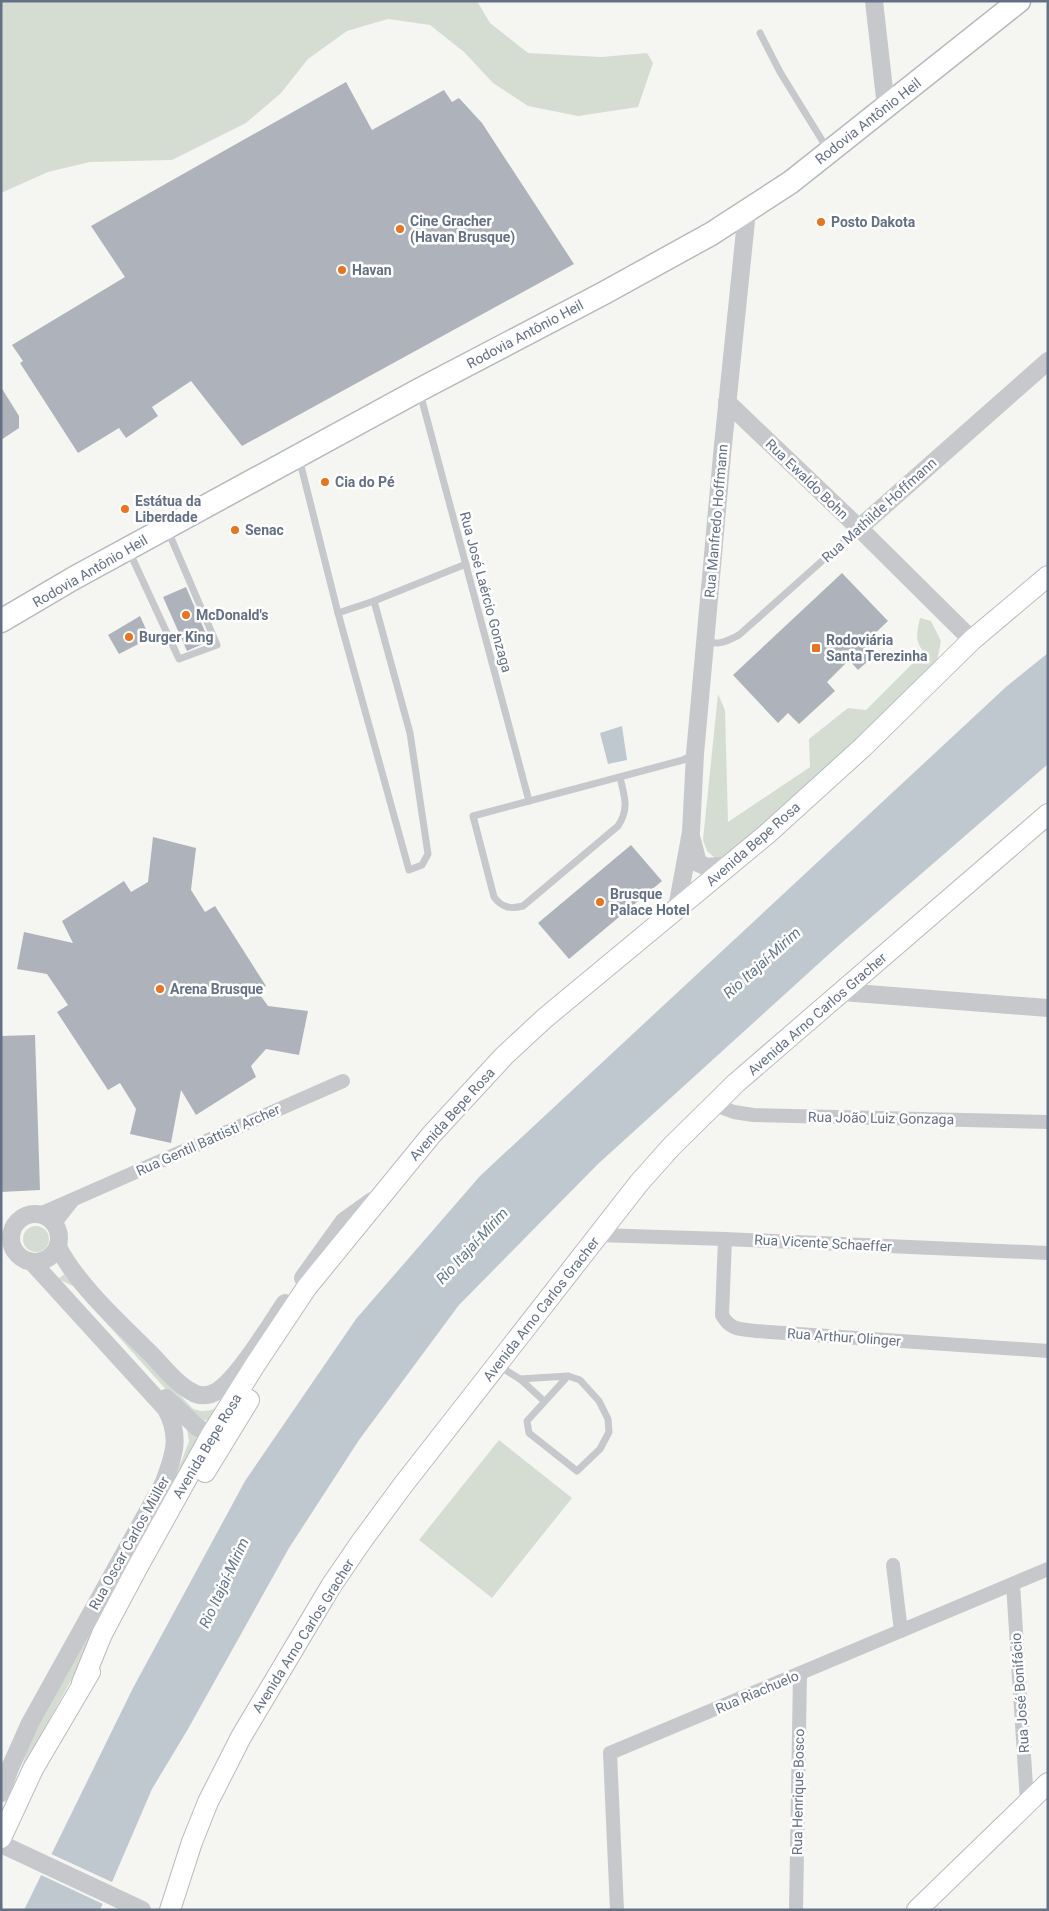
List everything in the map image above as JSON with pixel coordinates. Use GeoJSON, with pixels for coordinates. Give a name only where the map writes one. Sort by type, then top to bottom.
{"type":"FeatureCollection","features":[{"type":"Feature","properties":{"kind":"main road","name":"Rodovia Antônio Heil"},"geometry":{"type":"LineString","coordinates":[[1,621],[166,528],[419,390],[612,289],[711,234],[791,182],[1019,1]]}},
{"type":"Feature","properties":{"kind":"main road","name":"Avenida Bepe Rosa"},"geometry":{"type":"LineString","coordinates":[[82,1684],[102,1634],[211,1435],[307,1287],[432,1134],[504,1056],[545,1018],[766,834],[863,747],[972,640],[1048,576]]}},
{"type":"Feature","properties":{"kind":"main road","name":"Avenida Arno Carlos Gracher"},"geometry":{"type":"LineString","coordinates":[[170,1910],[192,1842],[208,1802],[241,1737],[287,1658],[361,1542],[598,1235],[671,1147],[736,1083],[1048,814]]}},
{"type":"Feature","properties":{"kind":"main road","name":"Avenida Bepe Rosa"},"geometry":{"type":"LineString","coordinates":[[1,1838],[33,1769],[82,1684],[112,1638],[200,1481],[359,1225]]}},
{"type":"Feature","properties":{"kind":"main road"},"geometry":{"type":"LineString","coordinates":[[211,1435],[220,1434],[223,1431],[250,1387],[260,1382]]}},
{"type":"Feature","properties":{"kind":"main road"},"geometry":{"type":"LineString","coordinates":[[917,1910],[1048,1783]]}},
{"type":"Feature","properties":{"kind":"street"},"geometry":{"type":"LineString","coordinates":[[874,1],[886,107]]}},
{"type":"Feature","properties":{"kind":"street","name":"Rua Manfredo Hoffmann"},"geometry":{"type":"LineString","coordinates":[[677,908],[682,891],[683,872],[691,832],[695,754],[705,641],[747,211]]}},
{"type":"Feature","properties":{"kind":"street","name":"Rua Mathilde Hoffmann"},"geometry":{"type":"LineString","coordinates":[[859,528],[1048,361]]}},
{"type":"Feature","properties":{"kind":"street","name":"Rua Ewaldo Bohn"},"geometry":{"type":"LineString","coordinates":[[727,402],[859,528],[972,640]]}},
{"type":"Feature","properties":{"kind":"street","name":"Rua Manfredo Hoffmann"},"geometry":{"type":"LineString","coordinates":[[691,832],[698,863],[707,867],[729,865]]}},
{"type":"Feature","properties":{"kind":"street"},"geometry":{"type":"LineString","coordinates":[[842,992],[1048,1008]]}},
{"type":"Feature","properties":{"kind":"street","name":"Rua Gentil Battisti Archer"},"geometry":{"type":"LineString","coordinates":[[40,1214],[343,1081]]}},
{"type":"Feature","properties":{"kind":"street","name":"Rua João Luiz Gonzaga"},"geometry":{"type":"LineString","coordinates":[[715,1105],[734,1112],[753,1115],[1048,1122]]}},
{"type":"Feature","properties":{"kind":"street"},"geometry":{"type":"LineString","coordinates":[[58,1247],[73,1272],[125,1328],[182,1386],[191,1392],[204,1396],[213,1394],[220,1389],[237,1372],[344,1221],[386,1190]]}},
{"type":"Feature","properties":{"kind":"street","name":"Rua Gentil Battisti Archer"},"geometry":{"type":"LineString","coordinates":[[55,1223],[73,1199]]}},
{"type":"Feature","properties":{"kind":"street"},"geometry":{"type":"LineString","coordinates":[[1,1219],[20,1218],[33,1213],[46,1216],[55,1223],[60,1235],[58,1247],[47,1259],[32,1262],[18,1255],[6,1238],[20,1218]]}},
{"type":"Feature","properties":{"kind":"street","name":"Rua Vicente Schaeffer"},"geometry":{"type":"LineString","coordinates":[[598,1235],[725,1238],[1048,1253]]}},
{"type":"Feature","properties":{"kind":"street","name":"Rua Arthur Olinger"},"geometry":{"type":"LineString","coordinates":[[725,1238],[722,1315],[726,1323],[733,1327],[756,1331],[1048,1351]]}},
{"type":"Feature","properties":{"kind":"street","name":"Rua Oscar Carlos Müller"},"geometry":{"type":"LineString","coordinates":[[1,1793],[30,1723],[164,1482],[174,1454],[175,1436],[172,1420],[166,1409],[32,1262]]}},
{"type":"Feature","properties":{"kind":"street","name":"Rua Oscar Carlos Müller"},"geometry":{"type":"LineString","coordinates":[[55,1288],[70,1293],[173,1404],[197,1427],[211,1435]]}},
{"type":"Feature","properties":{"kind":"street"},"geometry":{"type":"LineString","coordinates":[[893,1566],[901,1631]]}},
{"type":"Feature","properties":{"kind":"street","name":"Rua Riachuelo"},"geometry":{"type":"LineString","coordinates":[[617,1910],[610,1753],[1048,1569]]}},
{"type":"Feature","properties":{"kind":"street","name":"Rua José Bonifácio"},"geometry":{"type":"LineString","coordinates":[[1013,1584],[1027,1802]]}},
{"type":"Feature","properties":{"kind":"street","name":"Rua Henrique Bosco"},"geometry":{"type":"LineString","coordinates":[[796,1910],[800,1674]]}},
{"type":"Feature","properties":{"kind":"street"},"geometry":{"type":"LineString","coordinates":[[1,1844],[142,1910]]}},
{"type":"Feature","properties":{"kind":"lane"},"geometry":{"type":"LineString","coordinates":[[760,33],[780,72],[829,152]]}},
{"type":"Feature","properties":{"kind":"lane","name":"Rua José Laércio Gonzaga"},"geometry":{"type":"LineString","coordinates":[[419,390],[530,801]]}},
{"type":"Feature","properties":{"kind":"lane"},"geometry":{"type":"LineString","coordinates":[[298,456],[338,612],[409,870],[422,865],[428,854],[410,734],[374,601]]}},
{"type":"Feature","properties":{"kind":"lane"},"geometry":{"type":"LineString","coordinates":[[128,549],[179,659],[217,645],[166,528]]}},
{"type":"Feature","properties":{"kind":"lane","name":"Rua Mathilde Hoffmann"},"geometry":{"type":"LineString","coordinates":[[705,641],[712,644],[721,644],[739,635],[859,528]]}},
{"type":"Feature","properties":{"kind":"lane"},"geometry":{"type":"LineString","coordinates":[[338,612],[374,601],[466,564]]}},
{"type":"Feature","properties":{"kind":"lane"},"geometry":{"type":"LineString","coordinates":[[620,777],[626,806],[625,816],[618,826],[523,906],[506,908],[498,903],[494,897],[473,816],[683,760],[695,754]]}},
{"type":"Feature","properties":{"kind":"lane"},"geometry":{"type":"LineString","coordinates":[[497,1365],[520,1379],[544,1402]]}},
{"type":"Feature","properties":{"kind":"lane"},"geometry":{"type":"LineString","coordinates":[[520,1379],[568,1376],[580,1380],[598,1401],[608,1419],[609,1432],[600,1449],[577,1471],[529,1433],[527,1421],[568,1376]]}},
{"type":"Feature","properties":{"kind":"shaded area"},"geometry":{"type":"Polygon","coordinates":[[[1,1],[477,1],[490,23],[528,53],[601,57],[647,53],[653,63],[638,107],[578,116],[528,106],[493,83],[464,52],[430,25],[388,19],[347,31],[308,59],[281,93],[246,123],[172,160],[90,162],[48,172],[1,193],[1,1]]]}},
{"type":"Feature","properties":{"kind":"shaded area"},"geometry":{"type":"Polygon","coordinates":[[[920,618],[931,621],[941,641],[937,661],[835,762],[733,852],[715,858],[707,851],[703,840],[718,694],[725,710],[728,822],[810,767],[809,739],[848,708],[866,710],[924,652],[919,644],[917,632],[920,618]]]}},
{"type":"Feature","properties":{"kind":"shaded area"},"geometry":{"type":"Polygon","coordinates":[[[36,1226],[45,1230],[49,1239],[45,1248],[36,1252],[27,1248],[23,1239],[27,1230],[36,1226]]]}},
{"type":"Feature","properties":{"kind":"shaded area"},"geometry":{"type":"Polygon","coordinates":[[[66,1273],[192,1408],[204,1411],[223,1406],[216,1418],[202,1421],[188,1414],[73,1286],[58,1279],[66,1273]]]}},
{"type":"Feature","properties":{"kind":"shaded area"},"geometry":{"type":"Polygon","coordinates":[[[186,1424],[203,1441],[20,1773],[32,1734],[182,1460],[189,1441],[186,1424]]]}},
{"type":"Feature","properties":{"kind":"shaded area"},"geometry":{"type":"Polygon","coordinates":[[[499,1440],[572,1498],[492,1598],[419,1540],[499,1440]]]}},
{"type":"Feature","properties":{"kind":"water","name":"Rio Itajaí-Mirim"},"geometry":{"type":"Polygon","coordinates":[[[1048,653],[1048,764],[838,946],[598,1164],[459,1305],[359,1440],[289,1548],[188,1729],[152,1789],[100,1910],[24,1910],[133,1688],[245,1481],[356,1319],[480,1176],[1007,686],[1048,653]]]}},
{"type":"Feature","properties":{"kind":"water"},"geometry":{"type":"Polygon","coordinates":[[[622,726],[627,760],[608,764],[600,733],[622,726]]]}},
{"type":"Feature","properties":{"kind":"pier"},"geometry":{"type":"Polygon","coordinates":[[[49,1853],[114,1883],[105,1905],[39,1874],[49,1853]]]}},
{"type":"Feature","properties":{"kind":"building","name":"Havan"},"geometry":{"type":"Polygon","coordinates":[[[346,82],[372,130],[444,90],[452,102],[459,98],[482,123],[574,264],[242,446],[191,381],[152,407],[158,416],[126,438],[119,428],[78,453],[20,363],[23,361],[12,345],[125,277],[91,226],[346,82]]]}},
{"type":"Feature","properties":{"kind":"building"},"geometry":{"type":"Polygon","coordinates":[[[1,387],[19,416],[19,428],[1,440],[1,387]]]}},
{"type":"Feature","properties":{"kind":"building","name":"Rodoviária Santa Terezinha"},"geometry":{"type":"Polygon","coordinates":[[[842,573],[888,621],[865,643],[876,654],[858,670],[849,660],[827,682],[835,691],[799,724],[788,713],[778,723],[733,675],[842,573]]]}},
{"type":"Feature","properties":{"kind":"building","name":"McDonald's"},"geometry":{"type":"Polygon","coordinates":[[[186,587],[206,634],[204,635],[207,642],[187,651],[163,597],[186,587]]]}},
{"type":"Feature","properties":{"kind":"building","name":"Burger King"},"geometry":{"type":"Polygon","coordinates":[[[140,616],[150,638],[119,654],[108,635],[140,616]]]}},
{"type":"Feature","properties":{"kind":"building","name":"Arena Brusque"},"geometry":{"type":"Polygon","coordinates":[[[153,837],[196,848],[191,890],[205,912],[215,906],[266,986],[258,992],[268,1006],[308,1011],[299,1055],[266,1049],[251,1066],[256,1077],[196,1115],[181,1090],[171,1143],[130,1134],[136,1109],[120,1083],[108,1090],[57,1012],[68,1005],[47,974],[17,969],[24,932],[73,943],[62,921],[124,881],[131,892],[148,882],[153,837]]]}},
{"type":"Feature","properties":{"kind":"building","name":"Brusque Palace Hotel"},"geometry":{"type":"Polygon","coordinates":[[[631,845],[662,881],[569,959],[538,923],[631,845]]]}},
{"type":"Feature","properties":{"kind":"building"},"geometry":{"type":"Polygon","coordinates":[[[35,1035],[40,1190],[1,1192],[1,1036],[35,1035]]]}},
{"type":"Feature","properties":{"kind":"place","name":"Posto Dakota"},"geometry":{"type":"Point","coordinates":[821,222]}},
{"type":"Feature","properties":{"kind":"place","name":"Cine Gracher (Havan Brusque)"},"geometry":{"type":"Point","coordinates":[400,229]}},
{"type":"Feature","properties":{"kind":"place","name":"Havan"},"geometry":{"type":"Point","coordinates":[342,270]}},
{"type":"Feature","properties":{"kind":"place","name":"Cia do Pé"},"geometry":{"type":"Point","coordinates":[325,482]}},
{"type":"Feature","properties":{"kind":"place","name":"Estátua da Liberdade"},"geometry":{"type":"Point","coordinates":[125,509]}},
{"type":"Feature","properties":{"kind":"place","name":"Senac"},"geometry":{"type":"Point","coordinates":[235,530]}},
{"type":"Feature","properties":{"kind":"place","name":"McDonald's"},"geometry":{"type":"Point","coordinates":[186,615]}},
{"type":"Feature","properties":{"kind":"place","name":"Burger King"},"geometry":{"type":"Point","coordinates":[129,637]}},
{"type":"Feature","properties":{"kind":"place","name":"Rodoviária Santa Terezinha"},"geometry":{"type":"Point","coordinates":[816,648]}},
{"type":"Feature","properties":{"kind":"place","name":"Brusque Palace Hotel"},"geometry":{"type":"Point","coordinates":[600,902]}},
{"type":"Feature","properties":{"kind":"place","name":"Arena Brusque"},"geometry":{"type":"Point","coordinates":[160,989]}}]}
